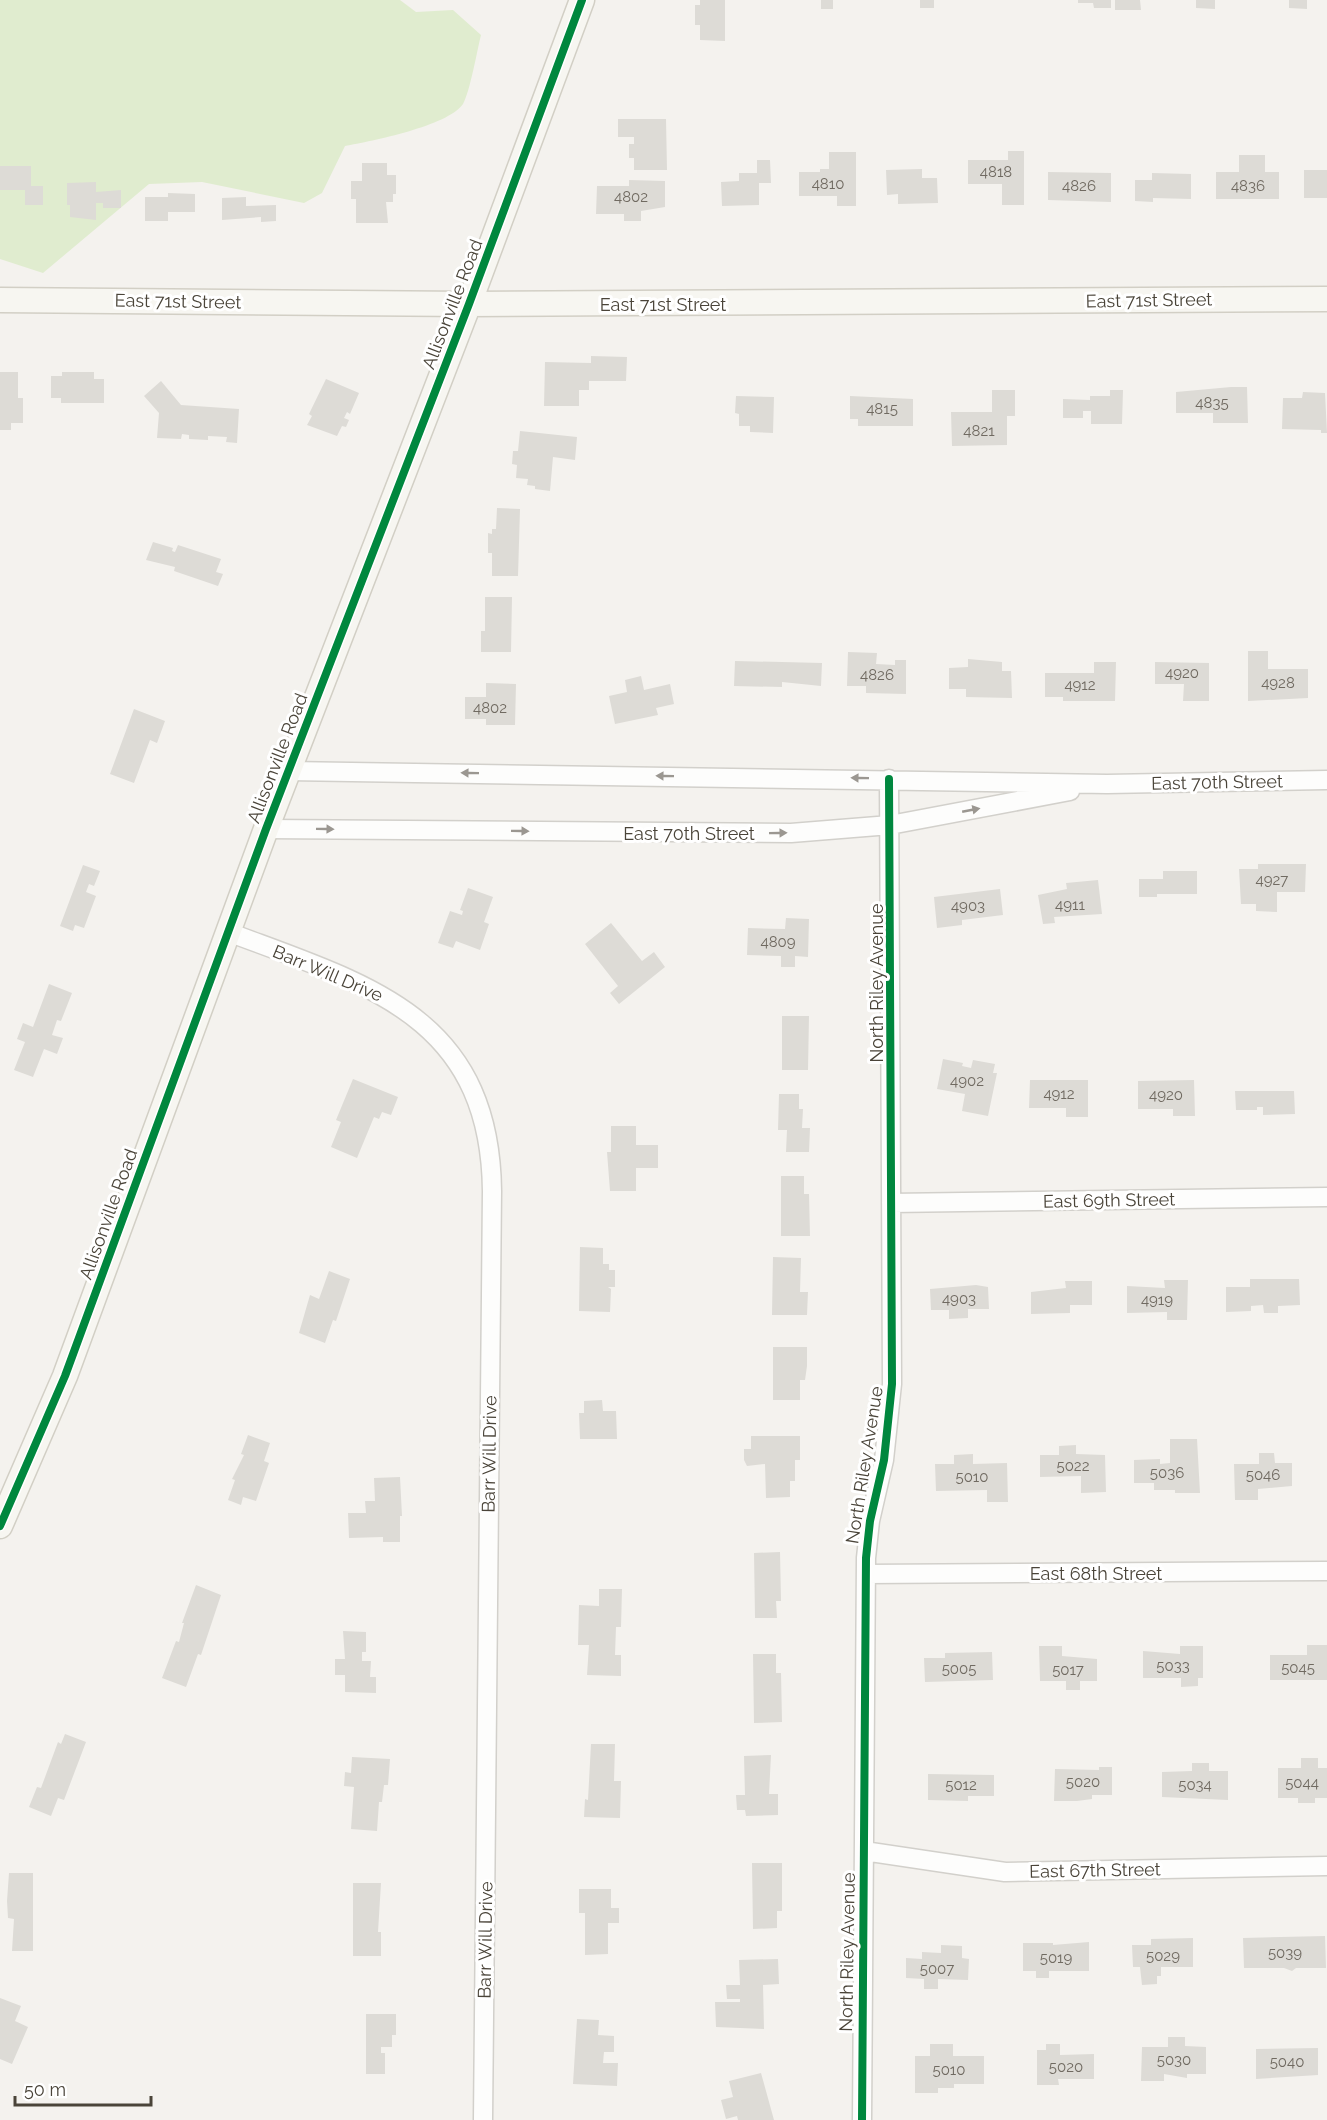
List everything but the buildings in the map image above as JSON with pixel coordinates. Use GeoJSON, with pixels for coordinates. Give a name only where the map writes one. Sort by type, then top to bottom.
{"type":"FeatureCollection","features":[{"type":"Feature","properties":{"kind":"main road","name":"Allisonville Road"},"geometry":{"type":"LineString","coordinates":[[0,1526],[65,1376],[266,829],[469,304],[582,0]]}},
{"type":"Feature","properties":{"kind":"main road","name":"East 71st Street"},"geometry":{"type":"LineString","coordinates":[[0,300],[469,304],[1327,298]]}},
{"type":"Feature","properties":{"kind":"street","name":"East 70th Street"},"geometry":{"type":"LineString","coordinates":[[288,771],[1107,784],[1327,780]]}},
{"type":"Feature","properties":{"kind":"street","name":"North Riley Avenue"},"geometry":{"type":"LineString","coordinates":[[862,2120],[866,1575],[868,1533],[884,1460],[892,1384],[889,779]]}},
{"type":"Feature","properties":{"kind":"street","name":"East 70th Street"},"geometry":{"type":"LineString","coordinates":[[266,829],[759,833],[890,825],[1107,784]]}},
{"type":"Feature","properties":{"kind":"street","name":"Barr Will Drive"},"geometry":{"type":"LineString","coordinates":[[228,932],[351,979],[410,1012],[435,1036],[456,1062],[472,1092],[486,1132],[492,1191],[483,2120]]}},
{"type":"Feature","properties":{"kind":"street","name":"East 69th Street"},"geometry":{"type":"LineString","coordinates":[[891,1203],[1327,1197]]}},
{"type":"Feature","properties":{"kind":"street","name":"East 68th Street"},"geometry":{"type":"LineString","coordinates":[[866,1575],[1327,1571]]}},
{"type":"Feature","properties":{"kind":"street","name":"East 67th Street"},"geometry":{"type":"LineString","coordinates":[[864,1851],[1005,1872],[1327,1866]]}},
{"type":"Feature","properties":{"kind":"green space"},"geometry":{"type":"Polygon","coordinates":[[[0,0],[400,0],[416,12],[453,10],[481,35],[466,98],[455,112],[426,126],[345,146],[322,193],[304,203],[202,182],[149,184],[43,273],[0,259],[0,0]]]}},
{"type":"Feature","properties":{"kind":"cycle path"},"geometry":{"type":"LineString","coordinates":[[0,1526],[65,1376],[266,829],[469,304],[582,0]]}},
{"type":"Feature","properties":{"kind":"cycle path"},"geometry":{"type":"LineString","coordinates":[[862,2120],[866,1558],[870,1521],[884,1460],[892,1384],[889,779]]}}]}
